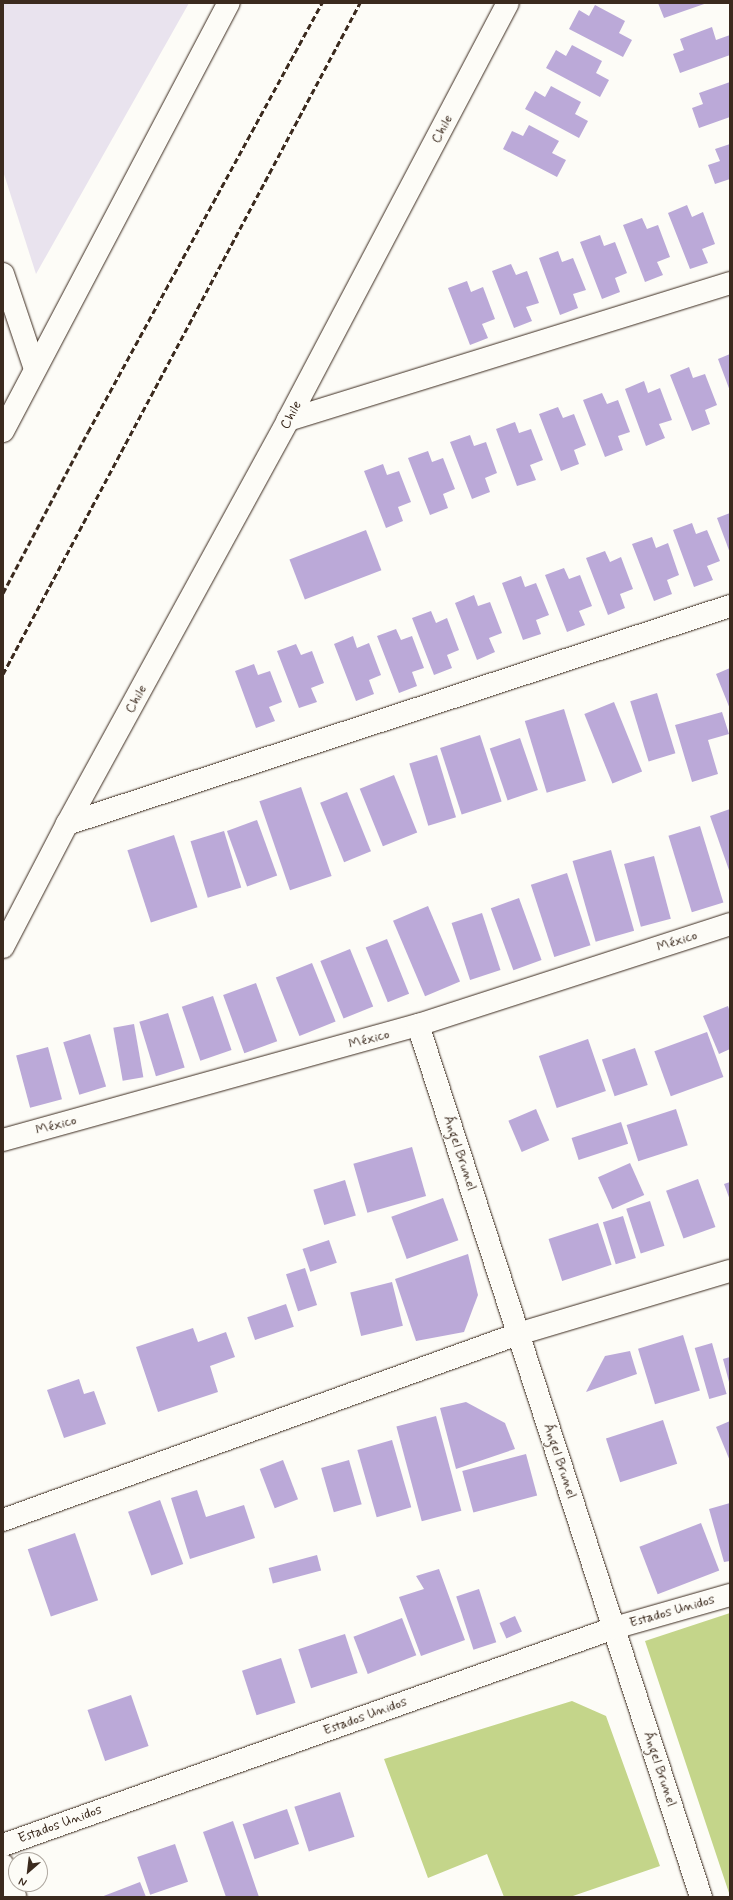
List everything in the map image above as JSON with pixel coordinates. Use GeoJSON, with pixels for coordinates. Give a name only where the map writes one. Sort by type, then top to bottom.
{"type":"FeatureCollection","features":[{"type":"Feature","properties":{"kind":"street"},"geometry":{"type":"LineString","coordinates":[[3,431],[229,3]]}},
{"type":"Feature","properties":{"kind":"street","name":"Chile"},"geometry":{"type":"LineString","coordinates":[[3,946],[67,824],[288,420],[508,3]]}},
{"type":"Feature","properties":{"kind":"street"},"geometry":{"type":"LineString","coordinates":[[3,274],[35,369]]}},
{"type":"Feature","properties":{"kind":"street"},"geometry":{"type":"LineString","coordinates":[[288,420],[730,283]]}},
{"type":"Feature","properties":{"kind":"street"},"geometry":{"type":"LineString","coordinates":[[67,824],[730,606]]}},
{"type":"Feature","properties":{"kind":"street","name":"México"},"geometry":{"type":"LineString","coordinates":[[3,1140],[418,1025],[730,924]]}},
{"type":"Feature","properties":{"kind":"street","name":"Ángel Brunel"},"geometry":{"type":"LineString","coordinates":[[418,1025],[701,1897]]}},
{"type":"Feature","properties":{"kind":"street"},"geometry":{"type":"LineString","coordinates":[[3,1520],[518,1334],[730,1271]]}},
{"type":"Feature","properties":{"kind":"street","name":"Estados Unidos"},"geometry":{"type":"LineString","coordinates":[[3,1845],[614,1628],[730,1595]]}},
{"type":"Feature","properties":{"kind":"street"},"geometry":{"type":"LineString","coordinates":[[3,1865],[15,1897]]}},
{"type":"Feature","properties":{"kind":"shaded area"},"geometry":{"type":"Polygon","coordinates":[[[3,3],[189,3],[36,274],[3,171],[3,3]]]}},
{"type":"Feature","properties":{"kind":"green space"},"geometry":{"type":"Polygon","coordinates":[[[730,1613],[730,1896],[645,1641],[730,1613]]]}},
{"type":"Feature","properties":{"kind":"green space"},"geometry":{"type":"Polygon","coordinates":[[[572,1701],[606,1716],[660,1866],[570,1897],[504,1897],[487,1854],[428,1878],[384,1759],[572,1701]]]}},
{"type":"Feature","properties":{"kind":"building"},"geometry":{"type":"Polygon","coordinates":[[[658,3],[707,3],[664,18],[658,3]]]}},
{"type":"Feature","properties":{"kind":"building"},"geometry":{"type":"Polygon","coordinates":[[[595,5],[625,21],[619,33],[632,40],[623,57],[569,29],[579,10],[589,16],[595,5]]]}},
{"type":"Feature","properties":{"kind":"building"},"geometry":{"type":"Polygon","coordinates":[[[712,27],[716,40],[730,35],[730,55],[680,73],[673,54],[684,50],[680,39],[712,27]]]}},
{"type":"Feature","properties":{"kind":"building"},"geometry":{"type":"Polygon","coordinates":[[[572,45],[602,61],[596,73],[609,80],[600,97],[546,68],[556,50],[566,56],[572,45]]]}},
{"type":"Feature","properties":{"kind":"building"},"geometry":{"type":"Polygon","coordinates":[[[730,82],[730,117],[699,128],[692,108],[703,104],[699,93],[730,82]]]}},
{"type":"Feature","properties":{"kind":"building"},"geometry":{"type":"Polygon","coordinates":[[[551,86],[581,102],[575,114],[588,121],[579,138],[525,109],[535,91],[545,97],[551,86]]]}},
{"type":"Feature","properties":{"kind":"building"},"geometry":{"type":"Polygon","coordinates":[[[529,125],[559,141],[552,153],[566,160],[557,177],[503,149],[512,131],[523,136],[529,125]]]}},
{"type":"Feature","properties":{"kind":"building"},"geometry":{"type":"Polygon","coordinates":[[[730,144],[730,179],[715,184],[708,165],[720,161],[715,149],[730,144]]]}},
{"type":"Feature","properties":{"kind":"building"},"geometry":{"type":"Polygon","coordinates":[[[687,205],[692,217],[703,212],[715,244],[702,249],[708,263],[690,269],[668,213],[687,205]]]}},
{"type":"Feature","properties":{"kind":"building"},"geometry":{"type":"Polygon","coordinates":[[[642,218],[647,229],[658,225],[670,257],[657,262],[663,275],[645,282],[623,225],[642,218]]]}},
{"type":"Feature","properties":{"kind":"building"},"geometry":{"type":"Polygon","coordinates":[[[600,235],[604,246],[615,242],[627,273],[615,278],[620,292],[602,299],[580,242],[600,235]]]}},
{"type":"Feature","properties":{"kind":"building"},"geometry":{"type":"Polygon","coordinates":[[[558,251],[562,262],[573,258],[586,290],[573,294],[578,308],[560,315],[539,258],[558,251]]]}},
{"type":"Feature","properties":{"kind":"building"},"geometry":{"type":"Polygon","coordinates":[[[511,264],[516,275],[527,271],[539,303],[526,307],[532,321],[514,328],[492,271],[511,264]]]}},
{"type":"Feature","properties":{"kind":"building"},"geometry":{"type":"Polygon","coordinates":[[[467,281],[471,292],[483,287],[495,319],[482,324],[488,338],[470,345],[448,288],[467,281]]]}},
{"type":"Feature","properties":{"kind":"building"},"geometry":{"type":"Polygon","coordinates":[[[730,354],[730,391],[718,359],[730,354]]]}},
{"type":"Feature","properties":{"kind":"building"},"geometry":{"type":"Polygon","coordinates":[[[689,367],[693,378],[705,374],[717,405],[705,410],[710,424],[692,431],[670,375],[689,367]]]}},
{"type":"Feature","properties":{"kind":"building"},"geometry":{"type":"Polygon","coordinates":[[[644,381],[648,393],[660,388],[672,420],[659,424],[665,438],[646,446],[625,389],[644,381]]]}},
{"type":"Feature","properties":{"kind":"building"},"geometry":{"type":"Polygon","coordinates":[[[602,393],[607,404],[618,400],[630,432],[618,436],[623,450],[605,457],[583,400],[602,393]]]}},
{"type":"Feature","properties":{"kind":"building"},"geometry":{"type":"Polygon","coordinates":[[[558,407],[563,418],[574,414],[586,445],[574,450],[579,464],[561,471],[539,414],[558,407]]]}},
{"type":"Feature","properties":{"kind":"building"},"geometry":{"type":"Polygon","coordinates":[[[515,422],[519,433],[531,429],[543,460],[530,465],[536,480],[517,486],[496,429],[515,422]]]}},
{"type":"Feature","properties":{"kind":"building"},"geometry":{"type":"Polygon","coordinates":[[[470,435],[474,446],[486,442],[497,473],[485,478],[490,492],[472,499],[450,442],[470,435]]]}},
{"type":"Feature","properties":{"kind":"building"},"geometry":{"type":"Polygon","coordinates":[[[428,451],[432,462],[443,458],[455,489],[443,494],[448,508],[430,515],[408,458],[428,451]]]}},
{"type":"Feature","properties":{"kind":"building"},"geometry":{"type":"Polygon","coordinates":[[[383,464],[387,475],[399,471],[411,502],[398,507],[403,521],[386,528],[364,471],[383,464]]]}},
{"type":"Feature","properties":{"kind":"building"},"geometry":{"type":"Polygon","coordinates":[[[730,513],[730,553],[717,518],[730,513]]]}},
{"type":"Feature","properties":{"kind":"building"},"geometry":{"type":"Polygon","coordinates":[[[692,523],[696,534],[707,530],[720,561],[707,566],[713,580],[694,587],[673,530],[692,523]]]}},
{"type":"Feature","properties":{"kind":"building"},"geometry":{"type":"Polygon","coordinates":[[[366,530],[381,570],[305,600],[289,559],[366,530]]]}},
{"type":"Feature","properties":{"kind":"building"},"geometry":{"type":"Polygon","coordinates":[[[652,537],[656,548],[668,543],[679,575],[667,580],[672,594],[654,601],[632,544],[652,537]]]}},
{"type":"Feature","properties":{"kind":"building"},"geometry":{"type":"Polygon","coordinates":[[[605,551],[610,562],[621,557],[633,589],[620,594],[625,608],[608,615],[586,558],[605,551]]]}},
{"type":"Feature","properties":{"kind":"building"},"geometry":{"type":"Polygon","coordinates":[[[564,568],[569,579],[580,575],[592,606],[579,611],[585,625],[567,632],[545,575],[564,568]]]}},
{"type":"Feature","properties":{"kind":"building"},"geometry":{"type":"Polygon","coordinates":[[[521,576],[525,587],[536,583],[549,615],[536,620],[541,634],[523,640],[502,583],[521,576]]]}},
{"type":"Feature","properties":{"kind":"building"},"geometry":{"type":"Polygon","coordinates":[[[474,595],[478,606],[490,602],[502,633],[489,638],[495,652],[477,660],[455,603],[474,595]]]}},
{"type":"Feature","properties":{"kind":"building"},"geometry":{"type":"Polygon","coordinates":[[[431,611],[436,623],[447,618],[459,650],[447,655],[452,668],[434,675],[412,618],[431,611]]]}},
{"type":"Feature","properties":{"kind":"building"},"geometry":{"type":"Polygon","coordinates":[[[396,629],[401,640],[412,636],[424,668],[412,672],[417,686],[399,693],[377,636],[396,629]]]}},
{"type":"Feature","properties":{"kind":"building"},"geometry":{"type":"Polygon","coordinates":[[[353,636],[357,648],[369,643],[381,675],[369,680],[374,694],[356,701],[334,644],[353,636]]]}},
{"type":"Feature","properties":{"kind":"building"},"geometry":{"type":"Polygon","coordinates":[[[296,644],[301,655],[312,651],[324,683],[311,688],[317,702],[299,708],[277,651],[296,644]]]}},
{"type":"Feature","properties":{"kind":"building"},"geometry":{"type":"Polygon","coordinates":[[[254,664],[258,675],[270,671],[282,702],[269,707],[275,721],[256,728],[235,671],[254,664]]]}},
{"type":"Feature","properties":{"kind":"building"},"geometry":{"type":"Polygon","coordinates":[[[730,668],[730,709],[716,674],[730,668]]]}},
{"type":"Feature","properties":{"kind":"building"},"geometry":{"type":"Polygon","coordinates":[[[657,693],[675,753],[649,761],[630,701],[657,693]]]}},
{"type":"Feature","properties":{"kind":"building"},"geometry":{"type":"Polygon","coordinates":[[[614,702],[642,772],[612,784],[584,714],[614,702]]]}},
{"type":"Feature","properties":{"kind":"building"},"geometry":{"type":"Polygon","coordinates":[[[564,709],[586,781],[547,793],[525,721],[564,709]]]}},
{"type":"Feature","properties":{"kind":"building"},"geometry":{"type":"Polygon","coordinates":[[[722,712],[729,734],[708,740],[718,774],[692,782],[675,725],[722,712]]]}},
{"type":"Feature","properties":{"kind":"building"},"geometry":{"type":"Polygon","coordinates":[[[480,735],[502,802],[462,815],[440,748],[480,735]]]}},
{"type":"Feature","properties":{"kind":"building"},"geometry":{"type":"Polygon","coordinates":[[[520,738],[538,790],[508,800],[490,748],[520,738]]]}},
{"type":"Feature","properties":{"kind":"building"},"geometry":{"type":"Polygon","coordinates":[[[437,755],[456,817],[428,826],[409,763],[437,755]]]}},
{"type":"Feature","properties":{"kind":"building"},"geometry":{"type":"Polygon","coordinates":[[[394,775],[417,832],[383,846],[360,789],[394,775]]]}},
{"type":"Feature","properties":{"kind":"building"},"geometry":{"type":"Polygon","coordinates":[[[301,787],[332,876],[290,890],[259,801],[301,787]]]}},
{"type":"Feature","properties":{"kind":"building"},"geometry":{"type":"Polygon","coordinates":[[[347,792],[371,851],[344,862],[320,803],[347,792]]]}},
{"type":"Feature","properties":{"kind":"building"},"geometry":{"type":"Polygon","coordinates":[[[730,809],[730,873],[710,816],[730,809]]]}},
{"type":"Feature","properties":{"kind":"building"},"geometry":{"type":"Polygon","coordinates":[[[257,820],[277,875],[247,886],[227,831],[257,820]]]}},
{"type":"Feature","properties":{"kind":"building"},"geometry":{"type":"Polygon","coordinates":[[[700,826],[723,903],[692,912],[668,836],[700,826]]]}},
{"type":"Feature","properties":{"kind":"building"},"geometry":{"type":"Polygon","coordinates":[[[224,831],[241,887],[208,898],[191,841],[224,831]]]}},
{"type":"Feature","properties":{"kind":"building"},"geometry":{"type":"Polygon","coordinates":[[[174,835],[197,907],[151,922],[127,850],[174,835]]]}},
{"type":"Feature","properties":{"kind":"building"},"geometry":{"type":"Polygon","coordinates":[[[611,850],[634,931],[596,942],[573,861],[611,850]]]}},
{"type":"Feature","properties":{"kind":"building"},"geometry":{"type":"Polygon","coordinates":[[[654,856],[671,919],[641,927],[624,864],[654,856]]]}},
{"type":"Feature","properties":{"kind":"building"},"geometry":{"type":"Polygon","coordinates":[[[567,873],[590,945],[554,957],[531,885],[567,873]]]}},
{"type":"Feature","properties":{"kind":"building"},"geometry":{"type":"Polygon","coordinates":[[[519,898],[542,960],[513,970],[491,908],[519,898]]]}},
{"type":"Feature","properties":{"kind":"building"},"geometry":{"type":"Polygon","coordinates":[[[428,906],[460,981],[425,996],[393,921],[428,906]]]}},
{"type":"Feature","properties":{"kind":"building"},"geometry":{"type":"Polygon","coordinates":[[[482,913],[501,970],[470,980],[452,923],[482,913]]]}},
{"type":"Feature","properties":{"kind":"building"},"geometry":{"type":"Polygon","coordinates":[[[387,939],[409,994],[388,1002],[366,948],[387,939]]]}},
{"type":"Feature","properties":{"kind":"building"},"geometry":{"type":"Polygon","coordinates":[[[350,949],[373,1006],[344,1018],[320,961],[350,949]]]}},
{"type":"Feature","properties":{"kind":"building"},"geometry":{"type":"Polygon","coordinates":[[[312,963],[336,1021],[299,1036],[276,978],[312,963]]]}},
{"type":"Feature","properties":{"kind":"building"},"geometry":{"type":"Polygon","coordinates":[[[256,983],[277,1041],[244,1053],[223,995],[256,983]]]}},
{"type":"Feature","properties":{"kind":"building"},"geometry":{"type":"Polygon","coordinates":[[[213,996],[232,1050],[200,1061],[182,1007],[213,996]]]}},
{"type":"Feature","properties":{"kind":"building"},"geometry":{"type":"Polygon","coordinates":[[[728,1006],[730,1012],[730,1049],[719,1054],[703,1016],[728,1006]]]}},
{"type":"Feature","properties":{"kind":"building"},"geometry":{"type":"Polygon","coordinates":[[[168,1013],[185,1068],[156,1076],[139,1022],[168,1013]]]}},
{"type":"Feature","properties":{"kind":"building"},"geometry":{"type":"Polygon","coordinates":[[[134,1024],[143,1077],[123,1081],[113,1028],[134,1024]]]}},
{"type":"Feature","properties":{"kind":"building"},"geometry":{"type":"Polygon","coordinates":[[[707,1032],[723,1077],[671,1096],[654,1051],[707,1032]]]}},
{"type":"Feature","properties":{"kind":"building"},"geometry":{"type":"Polygon","coordinates":[[[90,1034],[106,1087],[79,1095],[63,1042],[90,1034]]]}},
{"type":"Feature","properties":{"kind":"building"},"geometry":{"type":"Polygon","coordinates":[[[588,1039],[606,1091],[557,1108],[539,1056],[588,1039]]]}},
{"type":"Feature","properties":{"kind":"building"},"geometry":{"type":"Polygon","coordinates":[[[48,1047],[62,1099],[30,1108],[16,1056],[48,1047]]]}},
{"type":"Feature","properties":{"kind":"building"},"geometry":{"type":"Polygon","coordinates":[[[635,1048],[648,1085],[615,1096],[602,1059],[635,1048]]]}},
{"type":"Feature","properties":{"kind":"building"},"geometry":{"type":"Polygon","coordinates":[[[536,1109],[549,1140],[522,1152],[508,1121],[536,1109]]]}},
{"type":"Feature","properties":{"kind":"building"},"geometry":{"type":"Polygon","coordinates":[[[676,1109],[688,1145],[638,1161],[627,1125],[676,1109]]]}},
{"type":"Feature","properties":{"kind":"building"},"geometry":{"type":"Polygon","coordinates":[[[621,1122],[628,1144],[579,1160],[572,1138],[621,1122]]]}},
{"type":"Feature","properties":{"kind":"building"},"geometry":{"type":"Polygon","coordinates":[[[412,1147],[426,1196],[367,1213],[353,1164],[412,1147]]]}},
{"type":"Feature","properties":{"kind":"building"},"geometry":{"type":"Polygon","coordinates":[[[630,1163],[644,1195],[612,1209],[598,1177],[630,1163]]]}},
{"type":"Feature","properties":{"kind":"building"},"geometry":{"type":"Polygon","coordinates":[[[698,1179],[715,1227],[683,1239],[666,1191],[698,1179]]]}},
{"type":"Feature","properties":{"kind":"building"},"geometry":{"type":"Polygon","coordinates":[[[345,1180],[356,1215],[324,1225],[313,1190],[345,1180]]]}},
{"type":"Feature","properties":{"kind":"building"},"geometry":{"type":"Polygon","coordinates":[[[730,1182],[730,1200],[724,1184],[730,1182]]]}},
{"type":"Feature","properties":{"kind":"building"},"geometry":{"type":"Polygon","coordinates":[[[443,1198],[458,1240],[407,1259],[391,1217],[443,1198]]]}},
{"type":"Feature","properties":{"kind":"building"},"geometry":{"type":"Polygon","coordinates":[[[650,1201],[665,1246],[641,1253],[626,1209],[650,1201]]]}},
{"type":"Feature","properties":{"kind":"building"},"geometry":{"type":"Polygon","coordinates":[[[623,1216],[636,1258],[616,1264],[603,1222],[623,1216]]]}},
{"type":"Feature","properties":{"kind":"building"},"geometry":{"type":"Polygon","coordinates":[[[598,1223],[612,1265],[562,1281],[549,1239],[598,1223]]]}},
{"type":"Feature","properties":{"kind":"building"},"geometry":{"type":"Polygon","coordinates":[[[329,1240],[337,1263],[310,1272],[303,1249],[329,1240]]]}},
{"type":"Feature","properties":{"kind":"building"},"geometry":{"type":"Polygon","coordinates":[[[468,1254],[478,1295],[464,1332],[416,1341],[395,1279],[468,1254]]]}},
{"type":"Feature","properties":{"kind":"building"},"geometry":{"type":"Polygon","coordinates":[[[305,1268],[317,1305],[298,1311],[286,1274],[305,1268]]]}},
{"type":"Feature","properties":{"kind":"building"},"geometry":{"type":"Polygon","coordinates":[[[392,1282],[403,1326],[361,1336],[350,1292],[392,1282]]]}},
{"type":"Feature","properties":{"kind":"building"},"geometry":{"type":"Polygon","coordinates":[[[286,1304],[294,1327],[255,1340],[247,1317],[286,1304]]]}},
{"type":"Feature","properties":{"kind":"building"},"geometry":{"type":"Polygon","coordinates":[[[193,1328],[198,1342],[226,1332],[235,1357],[210,1366],[218,1392],[158,1412],[136,1347],[193,1328]]]}},
{"type":"Feature","properties":{"kind":"building"},"geometry":{"type":"Polygon","coordinates":[[[683,1335],[700,1390],[655,1404],[638,1349],[683,1335]]]}},
{"type":"Feature","properties":{"kind":"building"},"geometry":{"type":"Polygon","coordinates":[[[712,1343],[727,1394],[709,1399],[695,1348],[712,1343]]]}},
{"type":"Feature","properties":{"kind":"building"},"geometry":{"type":"Polygon","coordinates":[[[630,1351],[637,1374],[586,1392],[605,1356],[630,1351]]]}},
{"type":"Feature","properties":{"kind":"building"},"geometry":{"type":"Polygon","coordinates":[[[730,1357],[730,1382],[729,1382],[723,1359],[730,1357]]]}},
{"type":"Feature","properties":{"kind":"building"},"geometry":{"type":"Polygon","coordinates":[[[79,1379],[84,1394],[94,1391],[106,1424],[64,1438],[47,1390],[79,1379]]]}},
{"type":"Feature","properties":{"kind":"building"},"geometry":{"type":"Polygon","coordinates":[[[466,1402],[505,1423],[515,1449],[456,1469],[440,1408],[466,1402]]]}},
{"type":"Feature","properties":{"kind":"building"},"geometry":{"type":"Polygon","coordinates":[[[436,1416],[461,1511],[422,1521],[396,1427],[436,1416]]]}},
{"type":"Feature","properties":{"kind":"building"},"geometry":{"type":"Polygon","coordinates":[[[663,1420],[677,1464],[620,1482],[606,1439],[663,1420]]]}},
{"type":"Feature","properties":{"kind":"building"},"geometry":{"type":"Polygon","coordinates":[[[730,1421],[730,1461],[716,1427],[730,1421]]]}},
{"type":"Feature","properties":{"kind":"building"},"geometry":{"type":"Polygon","coordinates":[[[392,1440],[411,1507],[377,1517],[357,1450],[392,1440]]]}},
{"type":"Feature","properties":{"kind":"building"},"geometry":{"type":"Polygon","coordinates":[[[526,1454],[537,1496],[473,1513],[462,1471],[526,1454]]]}},
{"type":"Feature","properties":{"kind":"building"},"geometry":{"type":"Polygon","coordinates":[[[283,1460],[298,1499],[275,1508],[260,1469],[283,1460]]]}},
{"type":"Feature","properties":{"kind":"building"},"geometry":{"type":"Polygon","coordinates":[[[349,1460],[362,1504],[334,1512],[321,1468],[349,1460]]]}},
{"type":"Feature","properties":{"kind":"building"},"geometry":{"type":"Polygon","coordinates":[[[197,1490],[206,1517],[244,1505],[255,1538],[190,1559],[171,1498],[197,1490]]]}},
{"type":"Feature","properties":{"kind":"building"},"geometry":{"type":"Polygon","coordinates":[[[160,1500],[183,1564],[151,1576],[128,1512],[160,1500]]]}},
{"type":"Feature","properties":{"kind":"building"},"geometry":{"type":"Polygon","coordinates":[[[730,1503],[730,1561],[724,1562],[709,1509],[730,1503]]]}},
{"type":"Feature","properties":{"kind":"building"},"geometry":{"type":"Polygon","coordinates":[[[701,1523],[719,1571],[658,1594],[639,1547],[701,1523]]]}},
{"type":"Feature","properties":{"kind":"building"},"geometry":{"type":"Polygon","coordinates":[[[75,1533],[98,1600],[51,1616],[28,1549],[75,1533]]]}},
{"type":"Feature","properties":{"kind":"building"},"geometry":{"type":"Polygon","coordinates":[[[317,1555],[321,1570],[273,1583],[269,1568],[317,1555]]]}},
{"type":"Feature","properties":{"kind":"building"},"geometry":{"type":"Polygon","coordinates":[[[439,1569],[465,1640],[421,1656],[399,1597],[424,1589],[416,1576],[439,1569]]]}},
{"type":"Feature","properties":{"kind":"building"},"geometry":{"type":"Polygon","coordinates":[[[479,1589],[496,1642],[473,1650],[456,1596],[479,1589]]]}},
{"type":"Feature","properties":{"kind":"building"},"geometry":{"type":"Polygon","coordinates":[[[515,1616],[522,1632],[506,1638],[499,1623],[515,1616]]]}},
{"type":"Feature","properties":{"kind":"building"},"geometry":{"type":"Polygon","coordinates":[[[402,1618],[416,1655],[368,1674],[353,1637],[402,1618]]]}},
{"type":"Feature","properties":{"kind":"building"},"geometry":{"type":"Polygon","coordinates":[[[345,1634],[358,1673],[311,1688],[298,1649],[345,1634]]]}},
{"type":"Feature","properties":{"kind":"building"},"geometry":{"type":"Polygon","coordinates":[[[281,1658],[296,1703],[257,1715],[242,1671],[281,1658]]]}},
{"type":"Feature","properties":{"kind":"building"},"geometry":{"type":"Polygon","coordinates":[[[131,1695],[149,1746],[105,1761],[88,1710],[131,1695]]]}},
{"type":"Feature","properties":{"kind":"building"},"geometry":{"type":"Polygon","coordinates":[[[340,1792],[355,1837],[309,1852],[294,1807],[340,1792]]]}},
{"type":"Feature","properties":{"kind":"building"},"geometry":{"type":"Polygon","coordinates":[[[287,1809],[299,1844],[255,1859],[243,1824],[287,1809]]]}},
{"type":"Feature","properties":{"kind":"building"},"geometry":{"type":"Polygon","coordinates":[[[233,1821],[259,1897],[226,1897],[203,1832],[233,1821]]]}},
{"type":"Feature","properties":{"kind":"building"},"geometry":{"type":"Polygon","coordinates":[[[175,1844],[188,1882],[150,1895],[137,1857],[175,1844]]]}},
{"type":"Feature","properties":{"kind":"building"},"geometry":{"type":"Polygon","coordinates":[[[140,1882],[146,1897],[101,1897],[140,1882]]]}},
{"type":"Feature","properties":{"kind":"railway"},"geometry":{"type":"LineString","coordinates":[[3,593],[88,432],[322,3]]}},
{"type":"Feature","properties":{"kind":"railway"},"geometry":{"type":"LineString","coordinates":[[3,674],[360,3]]}}]}
